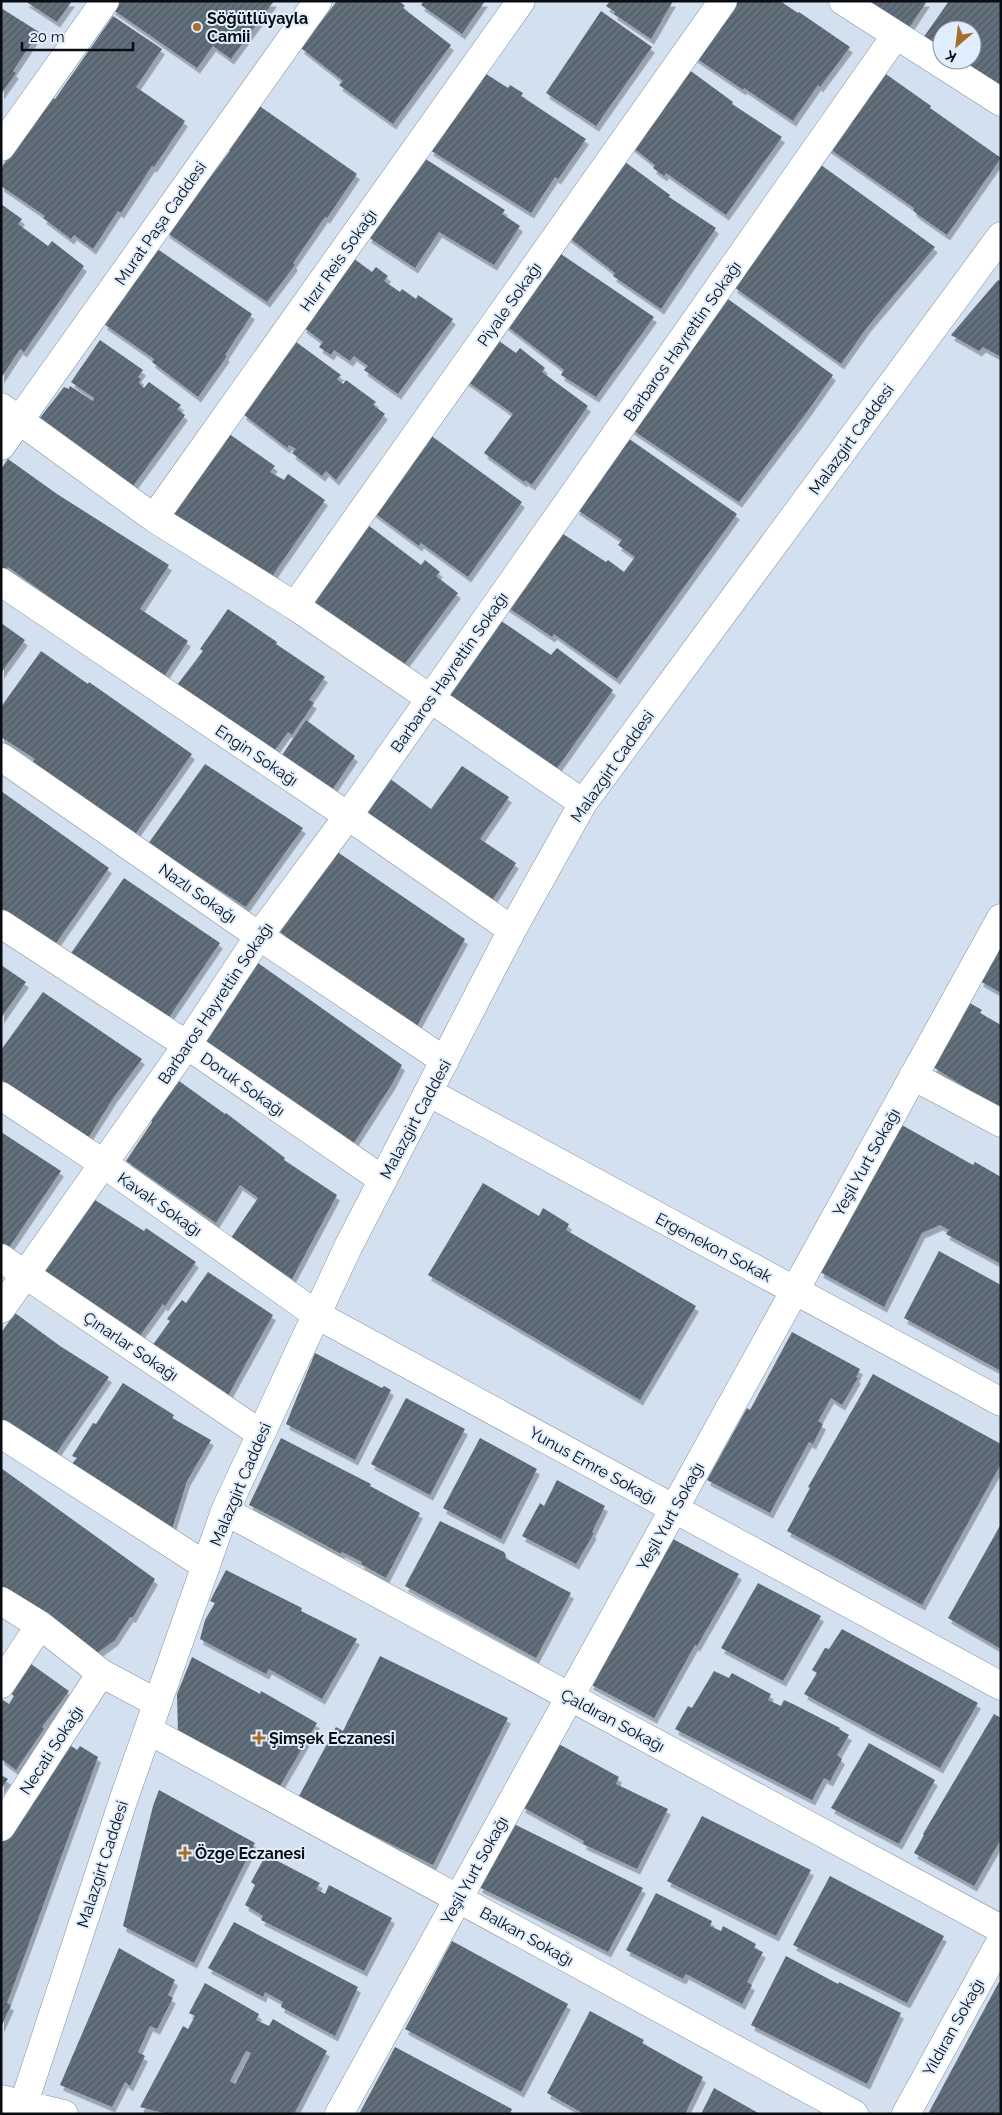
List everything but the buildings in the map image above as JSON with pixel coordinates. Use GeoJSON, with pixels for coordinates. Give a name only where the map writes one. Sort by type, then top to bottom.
{"type":"FeatureCollection","features":[{"type":"Feature","properties":{"kind":"street"},"geometry":{"type":"LineString","coordinates":[[1,147],[105,1]]}},
{"type":"Feature","properties":{"kind":"street","name":"Murat Paşa Caddesi"},"geometry":{"type":"LineString","coordinates":[[1,446],[10,414],[318,1]]}},
{"type":"Feature","properties":{"kind":"street","name":"Hızır Reis Sokağı"},"geometry":{"type":"LineString","coordinates":[[154,518],[522,1]]}},
{"type":"Feature","properties":{"kind":"street","name":"Piyale Sokağı"},"geometry":{"type":"LineString","coordinates":[[295,606],[723,1]]}},
{"type":"Feature","properties":{"kind":"street"},"geometry":{"type":"LineString","coordinates":[[844,1],[1001,102]]}},
{"type":"Feature","properties":{"kind":"street","name":"Barbaros Hayrettin Sokağı"},"geometry":{"type":"LineString","coordinates":[[1,1309],[187,1045],[259,936],[348,816],[431,699],[896,35]]}},
{"type":"Feature","properties":{"kind":"street","name":"Malazgirt Caddesi"},"geometry":{"type":"LineString","coordinates":[[13,2101],[148,1730],[225,1510],[348,1247],[512,930],[583,803],[1001,236]]}},
{"type":"Feature","properties":{"kind":"street"},"geometry":{"type":"LineString","coordinates":[[10,414],[154,518],[295,606],[583,803]]}},
{"type":"Feature","properties":{"kind":"street","name":"Engin Sokağı"},"geometry":{"type":"LineString","coordinates":[[1,582],[348,816],[512,930]]}},
{"type":"Feature","properties":{"kind":"street","name":"Nazlı Sokağı"},"geometry":{"type":"LineString","coordinates":[[1,757],[259,936],[445,1061]]}},
{"type":"Feature","properties":{"kind":"street","name":"Yeşil Yurt Sokağı"},"geometry":{"type":"LineString","coordinates":[[339,2114],[1001,918]]}},
{"type":"Feature","properties":{"kind":"street","name":"Doruk Sokağı"},"geometry":{"type":"LineString","coordinates":[[1,924],[187,1045],[382,1180]]}},
{"type":"Feature","properties":{"kind":"street"},"geometry":{"type":"LineString","coordinates":[[914,1076],[1001,1123]]}},
{"type":"Feature","properties":{"kind":"street","name":"Ergenekon Sokak"},"geometry":{"type":"LineString","coordinates":[[428,1092],[1001,1402]]}},
{"type":"Feature","properties":{"kind":"street","name":"Kavak Sokağı"},"geometry":{"type":"LineString","coordinates":[[1,1096],[104,1164],[317,1315]]}},
{"type":"Feature","properties":{"kind":"street","name":"Çınarlar Sokağı"},"geometry":{"type":"LineString","coordinates":[[1,1258],[261,1434]]}},
{"type":"Feature","properties":{"kind":"street","name":"Yunus Emre Sokağı"},"geometry":{"type":"LineString","coordinates":[[317,1315],[1001,1686]]}},
{"type":"Feature","properties":{"kind":"street"},"geometry":{"type":"LineString","coordinates":[[1,1434],[206,1566]]}},
{"type":"Feature","properties":{"kind":"street","name":"Çaldıran Sokağı"},"geometry":{"type":"LineString","coordinates":[[225,1510],[1001,1928]]}},
{"type":"Feature","properties":{"kind":"street"},"geometry":{"type":"LineString","coordinates":[[1,1601],[40,1625],[101,1673],[157,1703]]}},
{"type":"Feature","properties":{"kind":"street"},"geometry":{"type":"LineString","coordinates":[[1,1684],[40,1625]]}},
{"type":"Feature","properties":{"kind":"street","name":"Necati Sokağı"},"geometry":{"type":"LineString","coordinates":[[1,1827],[101,1673]]}},
{"type":"Feature","properties":{"kind":"street","name":"Balkan Sokağı"},"geometry":{"type":"LineString","coordinates":[[148,1730],[854,2114]]}},
{"type":"Feature","properties":{"kind":"street","name":"Yıldıran Sokağı"},"geometry":{"type":"LineString","coordinates":[[906,2114],[1001,1941]]}},
{"type":"Feature","properties":{"kind":"street"},"geometry":{"type":"LineString","coordinates":[[13,2101],[64,2114]]}},
{"type":"Feature","properties":{"kind":"place","name":"Söğütlüyayla Camii"},"geometry":{"type":"Point","coordinates":[197,27]}},
{"type":"Feature","properties":{"kind":"place","name":"Şimşek Eczanesi"},"geometry":{"type":"Point","coordinates":[259,1738]}},
{"type":"Feature","properties":{"kind":"place","name":"Özge Eczanesi"},"geometry":{"type":"Point","coordinates":[185,1853]}}]}
